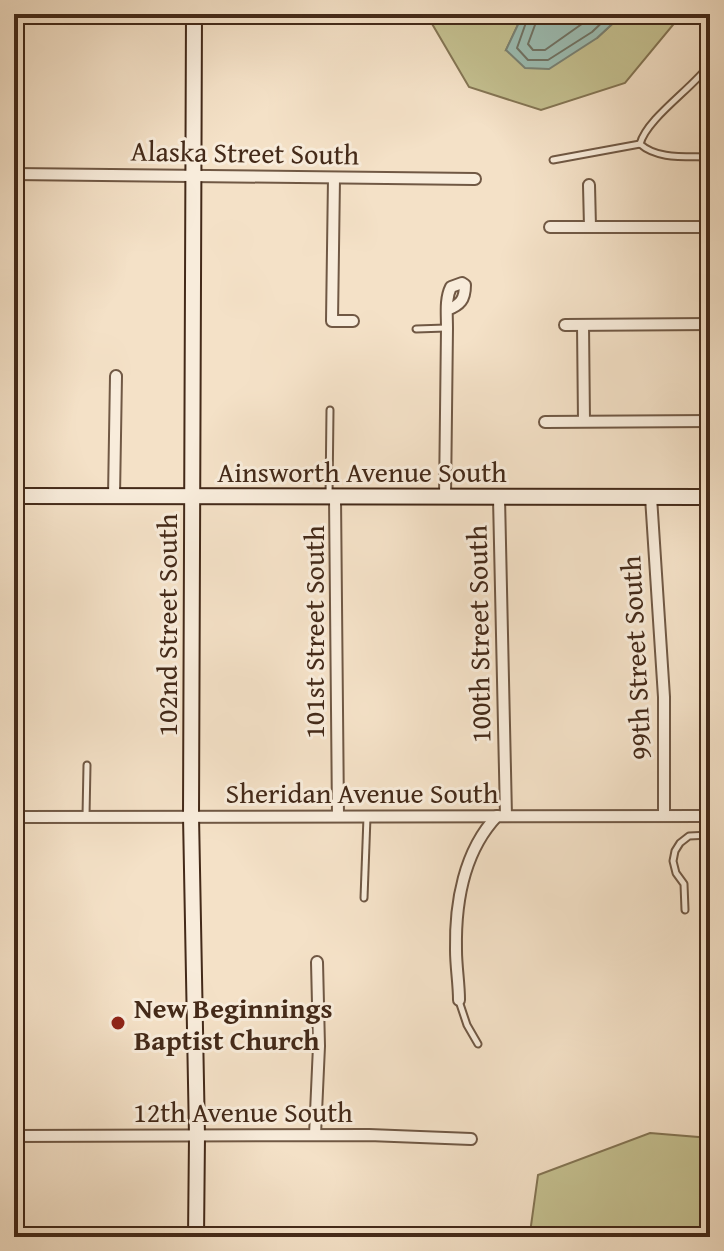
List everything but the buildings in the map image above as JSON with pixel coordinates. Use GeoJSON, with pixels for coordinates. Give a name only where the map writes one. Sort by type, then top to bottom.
{"type":"FeatureCollection","features":[{"type":"Feature","properties":{"kind":"street"},"geometry":{"type":"LineString","coordinates":[[98,14],[399,18]]}},
{"type":"Feature","properties":{"kind":"street","name":"102nd Street South"},"geometry":{"type":"LineString","coordinates":[[194,14],[191,816],[196,1237]]}},
{"type":"Feature","properties":{"kind":"street","name":"Alaska Street South"},"geometry":{"type":"LineString","coordinates":[[14,174],[475,179]]}},
{"type":"Feature","properties":{"kind":"street"},"geometry":{"type":"LineString","coordinates":[[334,178],[332,321],[353,321]]}},
{"type":"Feature","properties":{"kind":"street"},"geometry":{"type":"LineString","coordinates":[[589,185],[590,227]]}},
{"type":"Feature","properties":{"kind":"street"},"geometry":{"type":"LineString","coordinates":[[550,227],[710,227]]}},
{"type":"Feature","properties":{"kind":"street"},"geometry":{"type":"LineString","coordinates":[[445,497],[447,310]]}},
{"type":"Feature","properties":{"kind":"street"},"geometry":{"type":"LineString","coordinates":[[565,325],[710,324]]}},
{"type":"Feature","properties":{"kind":"street"},"geometry":{"type":"LineString","coordinates":[[583,325],[584,421]]}},
{"type":"Feature","properties":{"kind":"street"},"geometry":{"type":"LineString","coordinates":[[114,496],[116,376]]}},
{"type":"Feature","properties":{"kind":"street"},"geometry":{"type":"LineString","coordinates":[[545,422],[710,421]]}},
{"type":"Feature","properties":{"kind":"street","name":"Ainsworth Avenue South"},"geometry":{"type":"LineString","coordinates":[[14,496],[710,497]]}},
{"type":"Feature","properties":{"kind":"street","name":"101st Street South"},"geometry":{"type":"LineString","coordinates":[[332,497],[338,816]]}},
{"type":"Feature","properties":{"kind":"street","name":"99th Street South"},"geometry":{"type":"LineString","coordinates":[[651,497],[664,697],[664,816]]}},
{"type":"Feature","properties":{"kind":"street","name":"100th Street South"},"geometry":{"type":"LineString","coordinates":[[499,498],[501,816]]}},
{"type":"Feature","properties":{"kind":"street"},"geometry":{"type":"LineString","coordinates":[[459,1000],[456,955],[459,895],[482,833],[501,816]]}},
{"type":"Feature","properties":{"kind":"street","name":"Sheridan Avenue South"},"geometry":{"type":"LineString","coordinates":[[14,817],[710,816]]}},
{"type":"Feature","properties":{"kind":"street"},"geometry":{"type":"LineString","coordinates":[[315,1135],[319,1046],[317,962]]}},
{"type":"Feature","properties":{"kind":"street","name":"12th Avenue South"},"geometry":{"type":"LineString","coordinates":[[14,1136],[315,1135],[471,1139]]}},
{"type":"Feature","properties":{"kind":"lane"},"geometry":{"type":"LineString","coordinates":[[640,144],[642,135],[650,125],[702,76],[710,64]]}},
{"type":"Feature","properties":{"kind":"lane"},"geometry":{"type":"LineString","coordinates":[[640,144],[647,150],[667,156],[710,157]]}},
{"type":"Feature","properties":{"kind":"lane"},"geometry":{"type":"LineString","coordinates":[[553,160],[640,144]]}},
{"type":"Feature","properties":{"kind":"lane"},"geometry":{"type":"LineString","coordinates":[[416,329],[447,328]]}},
{"type":"Feature","properties":{"kind":"lane"},"geometry":{"type":"LineString","coordinates":[[330,410],[332,497]]}},
{"type":"Feature","properties":{"kind":"lane"},"geometry":{"type":"LineString","coordinates":[[86,817],[87,765]]}},
{"type":"Feature","properties":{"kind":"lane"},"geometry":{"type":"LineString","coordinates":[[364,898],[367,816]]}},
{"type":"Feature","properties":{"kind":"lane"},"geometry":{"type":"LineString","coordinates":[[685,910],[684,884],[676,873],[673,861],[675,851],[689,836],[710,835]]}},
{"type":"Feature","properties":{"kind":"lane"},"geometry":{"type":"LineString","coordinates":[[459,1000],[467,1025],[478,1044]]}},
{"type":"Feature","properties":{"kind":"shaded area"},"geometry":{"type":"Polygon","coordinates":[[[438,14],[523,14],[506,50],[597,38],[623,14],[682,14],[625,83],[541,110],[469,87],[431,22],[438,14]]]}},
{"type":"Feature","properties":{"kind":"shaded area"},"geometry":{"type":"Polygon","coordinates":[[[650,1133],[710,1138],[710,1237],[524,1237],[530,1233],[538,1175],[650,1133]]]}},
{"type":"Feature","properties":{"kind":"water"},"geometry":{"type":"Polygon","coordinates":[[[523,14],[623,14],[597,38],[549,69],[525,68],[506,50],[523,14]]]}},
{"type":"Feature","properties":{"kind":"place","name":"New Beginnings Baptist Church"},"geometry":{"type":"Point","coordinates":[118,1023]}}]}
